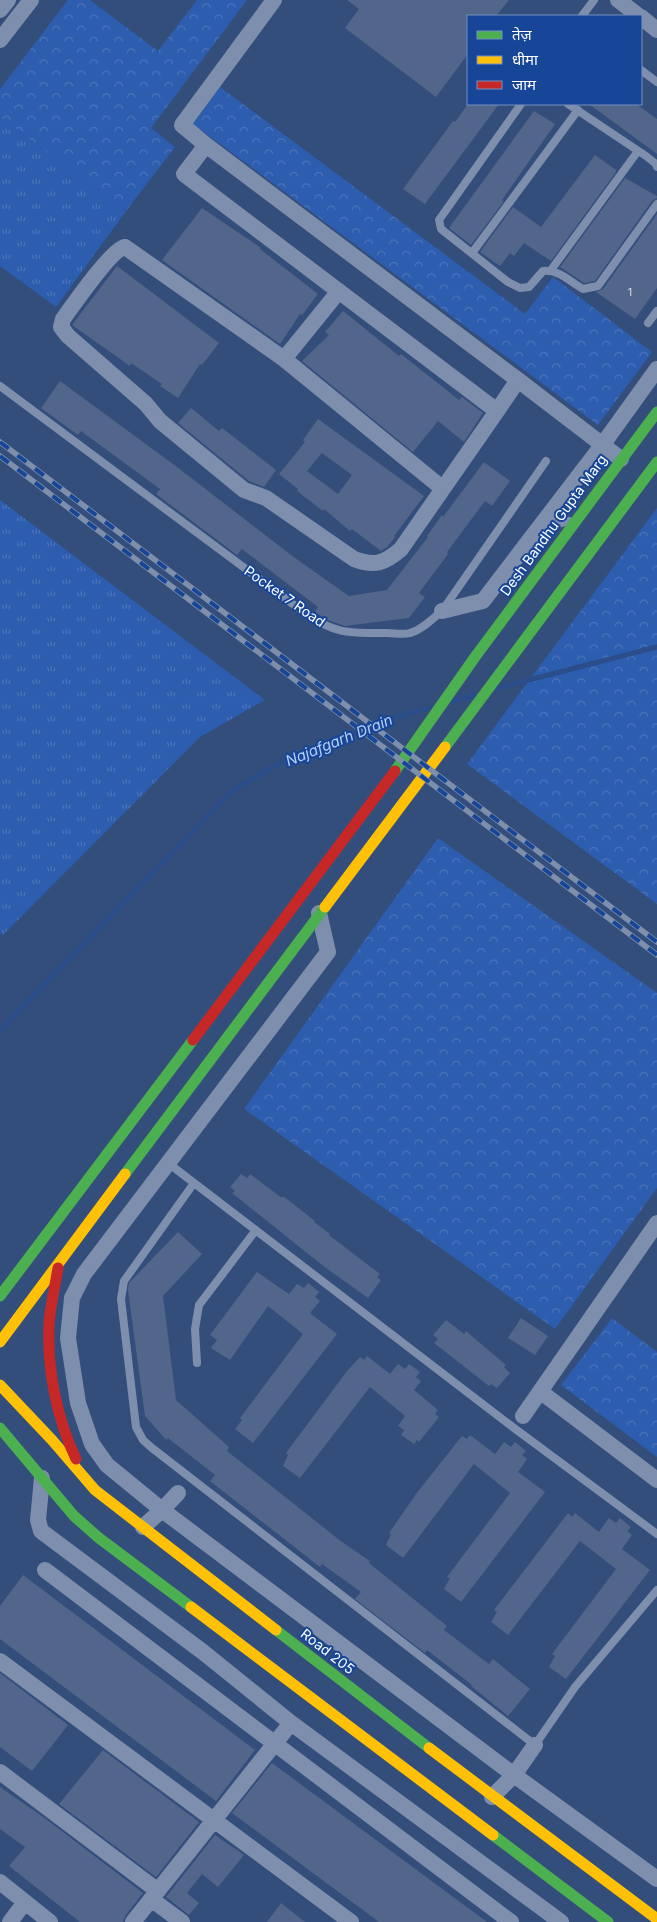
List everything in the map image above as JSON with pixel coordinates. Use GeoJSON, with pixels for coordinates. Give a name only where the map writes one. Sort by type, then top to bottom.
{"type":"FeatureCollection","features":[{"type":"Feature","properties":{"kind":"street"},"geometry":{"type":"LineString","coordinates":[[0,10],[8,0]]}},
{"type":"Feature","properties":{"kind":"street"},"geometry":{"type":"LineString","coordinates":[[0,40],[31,0]]}},
{"type":"Feature","properties":{"kind":"street"},"geometry":{"type":"LineString","coordinates":[[274,0],[182,125],[621,459]]}},
{"type":"Feature","properties":{"kind":"street"},"geometry":{"type":"LineString","coordinates":[[618,0],[637,15]]}},
{"type":"Feature","properties":{"kind":"street"},"geometry":{"type":"LineString","coordinates":[[642,19],[657,30]]}},
{"type":"Feature","properties":{"kind":"street"},"geometry":{"type":"LineString","coordinates":[[206,145],[184,174],[497,411]]}},
{"type":"Feature","properties":{"kind":"street"},"geometry":{"type":"LineString","coordinates":[[442,488],[284,360],[125,247],[119,248],[63,319],[61,327],[68,336],[146,404],[160,421],[244,490],[266,498],[354,559],[366,564],[377,564],[390,559],[401,549],[518,380]]}},
{"type":"Feature","properties":{"kind":"street"},"geometry":{"type":"LineString","coordinates":[[284,360],[339,291]]}},
{"type":"Feature","properties":{"kind":"street","name":"Pocket 7 Road"},"geometry":{"type":"LineString","coordinates":[[442,611],[483,601],[657,369]]}},
{"type":"Feature","properties":{"kind":"street","name":"Desh Bandhu Gupta Marg"},"geometry":{"type":"LineString","coordinates":[[0,1295],[400,765],[475,657],[657,412]]}},
{"type":"Feature","properties":{"kind":"street"},"geometry":{"type":"LineString","coordinates":[[0,1342],[58,1267],[657,462]]}},
{"type":"Feature","properties":{"kind":"street"},"geometry":{"type":"LineString","coordinates":[[319,914],[328,952],[84,1274],[72,1298],[68,1338],[78,1403],[92,1444],[107,1465],[162,1510],[514,1775],[657,1879]]}},
{"type":"Feature","properties":{"kind":"street"},"geometry":{"type":"LineString","coordinates":[[518,1422],[541,1392],[657,1223]]}},
{"type":"Feature","properties":{"kind":"street"},"geometry":{"type":"LineString","coordinates":[[58,1267],[49,1331],[55,1396],[69,1446],[95,1490]]}},
{"type":"Feature","properties":{"kind":"street","name":"Road 205"},"geometry":{"type":"LineString","coordinates":[[0,1385],[52,1440],[95,1490],[492,1797],[657,1919]]}},
{"type":"Feature","properties":{"kind":"street"},"geometry":{"type":"LineString","coordinates":[[541,1392],[657,1480]]}},
{"type":"Feature","properties":{"kind":"street"},"geometry":{"type":"LineString","coordinates":[[0,1428],[74,1516],[99,1538],[608,1922]]}},
{"type":"Feature","properties":{"kind":"street"},"geometry":{"type":"LineString","coordinates":[[0,1449],[26,1458]]}},
{"type":"Feature","properties":{"kind":"street"},"geometry":{"type":"LineString","coordinates":[[42,1478],[38,1520],[41,1531],[203,1652],[291,1723],[561,1922]]}},
{"type":"Feature","properties":{"kind":"street"},"geometry":{"type":"LineString","coordinates":[[143,1527],[178,1492]]}},
{"type":"Feature","properties":{"kind":"street"},"geometry":{"type":"LineString","coordinates":[[45,1570],[512,1922]]}},
{"type":"Feature","properties":{"kind":"street"},"geometry":{"type":"LineString","coordinates":[[0,1662],[351,1922]]}},
{"type":"Feature","properties":{"kind":"street"},"geometry":{"type":"LineString","coordinates":[[133,1922],[291,1723]]}},
{"type":"Feature","properties":{"kind":"street"},"geometry":{"type":"LineString","coordinates":[[492,1797],[514,1775],[535,1745]]}},
{"type":"Feature","properties":{"kind":"street"},"geometry":{"type":"LineString","coordinates":[[0,1772],[154,1895],[182,1922]]}},
{"type":"Feature","properties":{"kind":"street"},"geometry":{"type":"LineString","coordinates":[[0,1882],[50,1922]]}},
{"type":"Feature","properties":{"kind":"street"},"geometry":{"type":"LineString","coordinates":[[10,1922],[25,1902]]}},
{"type":"Feature","properties":{"kind":"lane"},"geometry":{"type":"LineString","coordinates":[[583,15],[594,0]]}},
{"type":"Feature","properties":{"kind":"lane"},"geometry":{"type":"LineString","coordinates":[[642,71],[657,82]]}},
{"type":"Feature","properties":{"kind":"lane"},"geometry":{"type":"LineString","coordinates":[[519,105],[439,220],[442,229],[508,282],[520,288],[528,287],[544,271],[551,270],[559,273],[583,289],[598,286],[657,204]]}},
{"type":"Feature","properties":{"kind":"lane"},"geometry":{"type":"LineString","coordinates":[[570,105],[638,151],[656,164],[657,167]]}},
{"type":"Feature","properties":{"kind":"lane"},"geometry":{"type":"LineString","coordinates":[[472,253],[578,110]]}},
{"type":"Feature","properties":{"kind":"lane"},"geometry":{"type":"LineString","coordinates":[[551,270],[638,151]]}},
{"type":"Feature","properties":{"kind":"lane"},"geometry":{"type":"LineString","coordinates":[[648,323],[657,311]]}},
{"type":"Feature","properties":{"kind":"lane","name":"Pocket 7 Road"},"geometry":{"type":"LineString","coordinates":[[0,386],[321,624],[337,631],[356,633],[410,633],[424,626],[442,611]]}},
{"type":"Feature","properties":{"kind":"lane"},"geometry":{"type":"LineString","coordinates":[[442,611],[546,461]]}},
{"type":"Feature","properties":{"kind":"lane"},"geometry":{"type":"LineString","coordinates":[[537,529],[577,518]]}},
{"type":"Feature","properties":{"kind":"lane"},"geometry":{"type":"LineString","coordinates":[[168,1163],[256,1230],[518,1422],[657,1534]]}},
{"type":"Feature","properties":{"kind":"lane"},"geometry":{"type":"LineString","coordinates":[[194,1183],[124,1281],[121,1299],[136,1427],[143,1440],[535,1745],[576,1688],[657,1590]]}},
{"type":"Feature","properties":{"kind":"lane"},"geometry":{"type":"LineString","coordinates":[[197,1363],[195,1329],[199,1304],[256,1230]]}},
{"type":"Feature","properties":{"kind":"lane"},"geometry":{"type":"LineString","coordinates":[[178,1492],[191,1479]]}},
{"type":"Feature","properties":{"kind":"green space"},"geometry":{"type":"Polygon","coordinates":[[[68,0],[90,0],[158,51],[197,0],[247,0],[151,128],[175,147],[126,211],[0,117],[0,89],[68,0]]]}},
{"type":"Feature","properties":{"kind":"green space"},"geometry":{"type":"Polygon","coordinates":[[[220,87],[525,314],[553,277],[652,352],[598,425],[193,124],[220,87]]]}},
{"type":"Feature","properties":{"kind":"green space"},"geometry":{"type":"Polygon","coordinates":[[[0,117],[126,211],[56,307],[0,266],[0,117]]]}},
{"type":"Feature","properties":{"kind":"green space"},"geometry":{"type":"Polygon","coordinates":[[[0,500],[265,700],[200,737],[3,935],[0,933],[0,500]]]}},
{"type":"Feature","properties":{"kind":"green space"},"geometry":{"type":"Polygon","coordinates":[[[657,508],[657,904],[467,764],[657,508]]]}},
{"type":"Feature","properties":{"kind":"green space"},"geometry":{"type":"Polygon","coordinates":[[[438,838],[657,993],[657,1188],[555,1329],[244,1109],[438,838]]]}},
{"type":"Feature","properties":{"kind":"green space"},"geometry":{"type":"Polygon","coordinates":[[[612,1318],[657,1352],[657,1457],[561,1385],[612,1318]]]}},
{"type":"Feature","properties":{"kind":"building"},"geometry":{"type":"Polygon","coordinates":[[[347,0],[509,0],[497,15],[467,15],[467,55],[436,97],[345,28],[359,9],[347,0]]]}},
{"type":"Feature","properties":{"kind":"building"},"geometry":{"type":"Polygon","coordinates":[[[467,105],[498,105],[425,204],[403,189],[453,121],[455,122],[467,105]]]}},
{"type":"Feature","properties":{"kind":"building"},"geometry":{"type":"Polygon","coordinates":[[[590,105],[637,105],[657,119],[657,154],[590,105]]]}},
{"type":"Feature","properties":{"kind":"building"},"geometry":{"type":"Polygon","coordinates":[[[534,111],[555,124],[502,200],[504,201],[471,245],[449,228],[534,111]]]}},
{"type":"Feature","properties":{"kind":"building"},"geometry":{"type":"Polygon","coordinates":[[[595,155],[616,170],[616,172],[551,261],[524,243],[514,256],[510,253],[500,266],[480,252],[513,207],[541,227],[595,155]]]}},
{"type":"Feature","properties":{"kind":"building"},"geometry":{"type":"Polygon","coordinates":[[[625,178],[657,196],[657,198],[652,201],[595,281],[584,283],[560,267],[625,178]]]}},
{"type":"Feature","properties":{"kind":"building"},"geometry":{"type":"Polygon","coordinates":[[[202,208],[261,248],[318,294],[302,315],[300,314],[280,344],[162,260],[202,208]]]}},
{"type":"Feature","properties":{"kind":"building"},"geometry":{"type":"Polygon","coordinates":[[[657,214],[657,288],[635,319],[596,292],[603,289],[657,214]]]}},
{"type":"Feature","properties":{"kind":"building"},"geometry":{"type":"Polygon","coordinates":[[[117,266],[219,343],[202,365],[200,364],[178,398],[160,386],[162,384],[131,363],[130,366],[72,325],[117,266]]]}},
{"type":"Feature","properties":{"kind":"building"},"geometry":{"type":"Polygon","coordinates":[[[343,311],[399,356],[401,354],[459,400],[462,397],[483,413],[464,442],[438,421],[413,452],[302,361],[329,335],[325,332],[343,311]]]}},
{"type":"Feature","properties":{"kind":"building"},"geometry":{"type":"Polygon","coordinates":[[[60,381],[177,467],[295,558],[349,596],[387,590],[484,462],[510,481],[492,506],[485,501],[447,552],[448,554],[419,593],[425,597],[409,618],[345,626],[328,620],[315,612],[318,607],[242,549],[237,555],[156,494],[160,489],[81,431],[78,435],[41,408],[60,381]]]}},
{"type":"Feature","properties":{"kind":"building"},"geometry":{"type":"Polygon","coordinates":[[[191,408],[219,431],[222,428],[276,470],[264,487],[249,481],[178,423],[191,408]]]}},
{"type":"Feature","properties":{"kind":"building"},"geometry":{"type":"Polygon","coordinates":[[[318,419],[424,496],[387,547],[381,551],[352,529],[350,531],[324,509],[323,511],[297,491],[298,489],[279,474],[305,442],[303,440],[318,419]],[[322,453],[307,471],[338,494],[352,475],[322,453]]]}},
{"type":"Feature","properties":{"kind":"building"},"geometry":{"type":"Polygon","coordinates":[[[241,1174],[247,1178],[250,1174],[282,1198],[283,1196],[315,1221],[329,1235],[380,1274],[377,1277],[381,1280],[368,1298],[322,1265],[232,1193],[235,1191],[230,1187],[241,1174]]]}},
{"type":"Feature","properties":{"kind":"building"},"geometry":{"type":"Polygon","coordinates":[[[178,1232],[202,1254],[163,1296],[176,1400],[229,1447],[227,1451],[342,1542],[370,1561],[369,1563],[447,1626],[444,1630],[489,1664],[493,1659],[530,1689],[508,1716],[427,1650],[425,1653],[355,1599],[361,1592],[322,1564],[320,1567],[210,1481],[215,1475],[168,1438],[166,1440],[145,1416],[128,1290],[129,1283],[178,1232]]]}},
{"type":"Feature","properties":{"kind":"building"},"geometry":{"type":"Polygon","coordinates":[[[257,1272],[289,1294],[297,1284],[304,1288],[308,1283],[319,1292],[315,1297],[320,1301],[310,1313],[337,1334],[253,1443],[235,1429],[242,1420],[240,1418],[303,1334],[268,1306],[230,1360],[211,1348],[217,1340],[210,1335],[257,1272]]]}},
{"type":"Feature","properties":{"kind":"building"},"geometry":{"type":"Polygon","coordinates":[[[521,1318],[548,1336],[535,1355],[508,1338],[521,1318]]]}},
{"type":"Feature","properties":{"kind":"building"},"geometry":{"type":"Polygon","coordinates":[[[446,1320],[464,1334],[466,1331],[506,1365],[504,1367],[510,1373],[497,1388],[491,1384],[489,1386],[434,1343],[438,1339],[433,1335],[446,1320]]]}},
{"type":"Feature","properties":{"kind":"building"},"geometry":{"type":"Polygon","coordinates":[[[367,1356],[390,1374],[398,1364],[405,1369],[409,1364],[420,1372],[416,1377],[421,1381],[414,1390],[438,1410],[435,1414],[439,1417],[419,1442],[417,1440],[414,1444],[401,1435],[404,1430],[398,1426],[405,1416],[370,1387],[300,1478],[283,1466],[288,1455],[286,1453],[347,1371],[360,1357],[364,1360],[367,1356]]]}},
{"type":"Feature","properties":{"kind":"building"},"geometry":{"type":"Polygon","coordinates":[[[470,1435],[495,1454],[504,1442],[511,1447],[515,1442],[526,1451],[522,1455],[527,1459],[518,1472],[545,1492],[461,1602],[444,1589],[450,1578],[447,1577],[510,1493],[474,1464],[403,1558],[386,1545],[391,1534],[389,1533],[416,1494],[462,1436],[467,1439],[470,1435]]]}},
{"type":"Feature","properties":{"kind":"building"},"geometry":{"type":"Polygon","coordinates":[[[568,1513],[572,1517],[575,1513],[599,1532],[609,1518],[616,1523],[620,1518],[631,1527],[627,1531],[632,1535],[622,1549],[650,1570],[566,1679],[549,1667],[555,1656],[552,1654],[616,1569],[580,1541],[508,1635],[491,1622],[497,1612],[494,1610],[568,1513]]]}},
{"type":"Feature","properties":{"kind":"building"},"geometry":{"type":"Polygon","coordinates":[[[23,1575],[255,1750],[216,1801],[0,1639],[0,1606],[23,1575]]]}},
{"type":"Feature","properties":{"kind":"building"},"geometry":{"type":"Polygon","coordinates":[[[0,1673],[68,1725],[32,1771],[0,1747],[0,1673]]]}},
{"type":"Feature","properties":{"kind":"building"},"geometry":{"type":"Polygon","coordinates":[[[103,1750],[199,1822],[156,1877],[59,1804],[103,1750]]]}},
{"type":"Feature","properties":{"kind":"building"},"geometry":{"type":"Polygon","coordinates":[[[272,1763],[487,1922],[379,1922],[232,1813],[272,1763]]]}},
{"type":"Feature","properties":{"kind":"building"},"geometry":{"type":"Polygon","coordinates":[[[0,1787],[46,1819],[143,1893],[125,1916],[123,1922],[80,1922],[9,1866],[25,1847],[0,1829],[0,1787]]]}},
{"type":"Feature","properties":{"kind":"building"},"geometry":{"type":"Polygon","coordinates":[[[215,1835],[244,1855],[218,1887],[202,1874],[187,1893],[199,1903],[189,1915],[166,1897],[215,1835]]]}},
{"type":"Feature","properties":{"kind":"building"},"geometry":{"type":"Polygon","coordinates":[[[281,1903],[305,1922],[267,1922],[281,1903]]]}},
{"type":"Feature","properties":{"kind":"waterway","name":"Najafgarh Drain"},"geometry":{"type":"LineString","coordinates":[[498,688],[657,647]]}},
{"type":"Feature","properties":{"kind":"waterway","name":"Najafgarh Drain"},"geometry":{"type":"LineString","coordinates":[[454,701],[473,695]]}},
{"type":"Feature","properties":{"kind":"waterway","name":"Najafgarh Drain"},"geometry":{"type":"LineString","coordinates":[[0,1030],[233,790],[291,757],[329,741],[393,718],[429,708]]}},
{"type":"Feature","properties":{"kind":"railway"},"geometry":{"type":"LineString","coordinates":[[0,442],[657,942]]}},
{"type":"Feature","properties":{"kind":"railway"},"geometry":{"type":"LineString","coordinates":[[0,456],[657,955]]}},
{"type":"Feature","properties":{"kind":"traffic: fast"},"geometry":{"type":"LineString","coordinates":[[395,771],[475,657],[657,412]]}},
{"type":"Feature","properties":{"kind":"traffic: fast"},"geometry":{"type":"LineString","coordinates":[[445,747],[657,462]]}},
{"type":"Feature","properties":{"kind":"traffic: fast"},"geometry":{"type":"LineString","coordinates":[[125,1174],[325,907]]}},
{"type":"Feature","properties":{"kind":"traffic: fast"},"geometry":{"type":"LineString","coordinates":[[0,1296],[193,1040]]}},
{"type":"Feature","properties":{"kind":"traffic: fast"},"geometry":{"type":"LineString","coordinates":[[0,1428],[74,1516],[99,1538],[191,1607]]}},
{"type":"Feature","properties":{"kind":"traffic: fast"},"geometry":{"type":"LineString","coordinates":[[276,1630],[429,1748]]}},
{"type":"Feature","properties":{"kind":"traffic: fast"},"geometry":{"type":"LineString","coordinates":[[493,1835],[608,1922]]}},
{"type":"Feature","properties":{"kind":"traffic: slow"},"geometry":{"type":"LineString","coordinates":[[325,907],[445,747]]}},
{"type":"Feature","properties":{"kind":"traffic: slow"},"geometry":{"type":"LineString","coordinates":[[0,1342],[125,1174]]}},
{"type":"Feature","properties":{"kind":"traffic: slow"},"geometry":{"type":"LineString","coordinates":[[0,1385],[52,1440],[95,1490],[276,1630]]}},
{"type":"Feature","properties":{"kind":"traffic: slow"},"geometry":{"type":"LineString","coordinates":[[191,1607],[493,1835]]}},
{"type":"Feature","properties":{"kind":"traffic: slow"},"geometry":{"type":"LineString","coordinates":[[429,1748],[657,1919]]}},
{"type":"Feature","properties":{"kind":"traffic: jam"},"geometry":{"type":"LineString","coordinates":[[193,1040],[395,771]]}},
{"type":"Feature","properties":{"kind":"traffic: jam"},"geometry":{"type":"LineString","coordinates":[[58,1268],[51,1304],[50,1359],[55,1394],[63,1428],[76,1459]]}}]}
